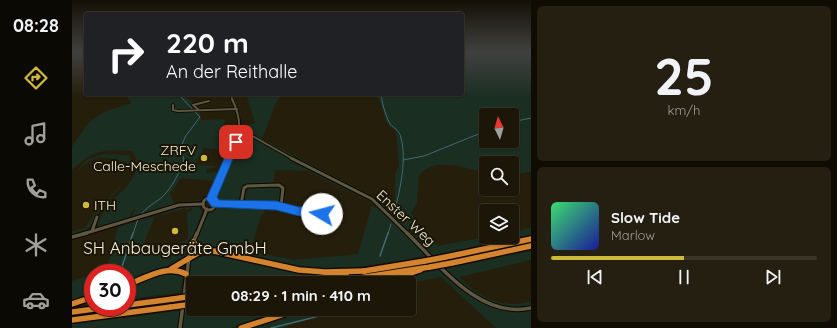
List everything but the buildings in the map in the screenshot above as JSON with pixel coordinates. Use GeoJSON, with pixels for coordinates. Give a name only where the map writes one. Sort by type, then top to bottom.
{"type":"FeatureCollection","features":[{"type":"Feature","properties":{"kind":"highway"},"geometry":{"type":"LineString","coordinates":[[331,276],[425,261],[531,239]]}},
{"type":"Feature","properties":{"kind":"highway"},"geometry":{"type":"LineString","coordinates":[[193,242],[197,248],[299,270],[325,272],[365,271]]}},
{"type":"Feature","properties":{"kind":"highway"},"geometry":{"type":"LineString","coordinates":[[372,276],[452,263],[531,246]]}},
{"type":"Feature","properties":{"kind":"highway"},"geometry":{"type":"LineString","coordinates":[[136,282],[168,270],[200,252],[208,250]]}},
{"type":"Feature","properties":{"kind":"highway"},"geometry":{"type":"LineString","coordinates":[[402,276],[430,267]]}},
{"type":"Feature","properties":{"kind":"highway"},"geometry":{"type":"LineString","coordinates":[[168,270],[177,269],[186,274]]}},
{"type":"Feature","properties":{"kind":"highway"},"geometry":{"type":"LineString","coordinates":[[136,304],[186,297]]}},
{"type":"Feature","properties":{"kind":"highway"},"geometry":{"type":"LineString","coordinates":[[72,304],[84,300]]}},
{"type":"Feature","properties":{"kind":"highway"},"geometry":{"type":"LineString","coordinates":[[72,320],[186,305]]}},
{"type":"Feature","properties":{"kind":"highway"},"geometry":{"type":"LineString","coordinates":[[72,312],[84,310]]}},
{"type":"Feature","properties":{"kind":"highway"},"geometry":{"type":"LineString","coordinates":[[241,328],[278,316]]}},
{"type":"Feature","properties":{"kind":"street"},"geometry":{"type":"LineString","coordinates":[[72,237],[135,220],[179,205],[203,204],[207,200],[211,199],[240,129],[237,108],[231,96]]}},
{"type":"Feature","properties":{"kind":"street"},"geometry":{"type":"LineString","coordinates":[[198,110],[193,105],[208,101]]}},
{"type":"Feature","properties":{"kind":"street"},"geometry":{"type":"LineString","coordinates":[[173,105],[174,110],[193,111],[237,108]]}},
{"type":"Feature","properties":{"kind":"street","name":"Enster Weg"},"geometry":{"type":"LineString","coordinates":[[240,129],[296,161],[372,199],[462,287],[481,300],[510,310],[531,308]]}},
{"type":"Feature","properties":{"kind":"street"},"geometry":{"type":"LineString","coordinates":[[241,204],[246,186],[279,185],[283,188],[281,206]]}},
{"type":"Feature","properties":{"kind":"street"},"geometry":{"type":"LineString","coordinates":[[211,199],[215,201],[215,204]]}},
{"type":"Feature","properties":{"kind":"street"},"geometry":{"type":"LineString","coordinates":[[203,204],[203,208],[207,210]]}},
{"type":"Feature","properties":{"kind":"street"},"geometry":{"type":"LineString","coordinates":[[180,328],[188,259],[193,242],[207,210],[215,204],[281,206],[316,220],[320,219],[322,216],[318,210],[299,212]]}},
{"type":"Feature","properties":{"kind":"street"},"geometry":{"type":"LineString","coordinates":[[92,232],[98,217]]}},
{"type":"Feature","properties":{"kind":"green space"},"geometry":{"type":"Polygon","coordinates":[[[464,67],[531,67],[531,172],[519,174],[519,156],[479,156],[479,171],[460,166],[442,165],[426,169],[419,175],[417,203],[411,213],[424,232],[438,246],[479,238],[479,244],[487,244],[439,254],[353,268],[331,269],[301,267],[201,247],[196,242],[203,221],[214,209],[219,207],[263,208],[265,212],[261,216],[250,251],[294,260],[358,254],[372,205],[382,211],[369,201],[308,171],[278,170],[275,171],[273,184],[243,184],[238,202],[221,202],[214,197],[243,129],[241,127],[255,123],[247,96],[282,96],[277,100],[262,139],[372,196],[391,210],[395,198],[395,174],[399,166],[396,132],[387,123],[379,100],[374,96],[464,96],[464,67]]]}},
{"type":"Feature","properties":{"kind":"green space"},"geometry":{"type":"Polygon","coordinates":[[[126,96],[184,96],[195,105],[201,116],[201,120],[225,119],[223,132],[239,130],[230,150],[204,148],[195,165],[216,166],[215,168],[207,169],[206,173],[215,172],[221,174],[211,196],[192,202],[210,195],[216,181],[181,178],[170,194],[174,203],[178,203],[130,219],[136,207],[131,213],[129,219],[102,227],[98,225],[101,216],[131,180],[136,171],[137,161],[132,151],[106,151],[93,154],[72,170],[72,146],[90,121],[106,111],[132,103],[126,96]]]}},
{"type":"Feature","properties":{"kind":"green space"},"geometry":{"type":"Polygon","coordinates":[[[105,154],[129,155],[132,163],[132,170],[131,164],[112,159],[99,158],[87,163],[72,176],[88,159],[105,154]]]}},
{"type":"Feature","properties":{"kind":"green space"},"geometry":{"type":"Polygon","coordinates":[[[130,176],[100,210],[89,228],[72,235],[72,231],[85,228],[98,209],[130,176]]]}},
{"type":"Feature","properties":{"kind":"green space"},"geometry":{"type":"Polygon","coordinates":[[[249,187],[280,187],[282,192],[280,201],[278,203],[246,202],[244,198],[249,187]]]}},
{"type":"Feature","properties":{"kind":"green space"},"geometry":{"type":"Polygon","coordinates":[[[196,206],[200,208],[202,212],[185,259],[175,265],[136,279],[136,264],[108,264],[118,227],[155,216],[144,243],[145,254],[187,240],[187,212],[192,211],[192,208],[186,210],[186,208],[162,215],[160,218],[162,213],[179,208],[196,206]]]}},
{"type":"Feature","properties":{"kind":"green space"},"geometry":{"type":"Polygon","coordinates":[[[531,228],[531,235],[519,237],[519,231],[531,228]]]}},
{"type":"Feature","properties":{"kind":"green space"},"geometry":{"type":"Polygon","coordinates":[[[531,251],[531,260],[459,277],[483,296],[501,303],[511,304],[531,301],[531,328],[496,328],[441,277],[416,282],[416,276],[410,276],[531,251]]]}},
{"type":"Feature","properties":{"kind":"green space"},"geometry":{"type":"Polygon","coordinates":[[[208,253],[320,274],[305,276],[190,276],[191,261],[198,255],[208,253]]]}},
{"type":"Feature","properties":{"kind":"green space"},"geometry":{"type":"Polygon","coordinates":[[[168,272],[178,272],[183,276],[181,289],[186,289],[186,292],[136,298],[136,284],[168,272]]]}},
{"type":"Feature","properties":{"kind":"green space"},"geometry":{"type":"Polygon","coordinates":[[[84,277],[84,296],[72,300],[72,281],[84,277]]]}},
{"type":"Feature","properties":{"kind":"green space"},"geometry":{"type":"Polygon","coordinates":[[[186,310],[186,316],[270,316],[231,328],[183,328],[184,315],[179,316],[178,328],[72,328],[72,324],[186,310]]]}},
{"type":"Feature","properties":{"kind":"green space"},"geometry":{"type":"Polygon","coordinates":[[[286,316],[316,316],[283,328],[249,328],[286,316]]]}},
{"type":"Feature","properties":{"kind":"waterway"},"geometry":{"type":"LineString","coordinates":[[140,216],[147,208],[166,193],[178,175],[184,159],[180,150],[185,137],[200,117],[180,96]]}},
{"type":"Feature","properties":{"kind":"waterway"},"geometry":{"type":"LineString","coordinates":[[380,96],[382,98],[386,116],[390,124],[400,134],[403,147],[403,160]]}},
{"type":"Feature","properties":{"kind":"waterway"},"geometry":{"type":"LineString","coordinates":[[519,121],[531,118]]}},
{"type":"Feature","properties":{"kind":"waterway"},"geometry":{"type":"LineString","coordinates":[[403,160],[424,156],[479,134]]}},
{"type":"Feature","properties":{"kind":"waterway"},"geometry":{"type":"LineString","coordinates":[[395,210],[399,193],[403,160]]}},
{"type":"Feature","properties":{"kind":"waterway"},"geometry":{"type":"LineString","coordinates":[[133,234],[138,219]]}},
{"type":"Feature","properties":{"kind":"waterway"},"geometry":{"type":"LineString","coordinates":[[388,234],[391,224]]}},
{"type":"Feature","properties":{"kind":"waterway"},"geometry":{"type":"LineString","coordinates":[[123,264],[133,233]]}},
{"type":"Feature","properties":{"kind":"waterway"},"geometry":{"type":"LineString","coordinates":[[380,256],[388,233]]}},
{"type":"Feature","properties":{"kind":"waterway"},"geometry":{"type":"LineString","coordinates":[[271,328],[320,316]]}},
{"type":"Feature","properties":{"kind":"place","name":"ZRFV Calle-Meschede"},"geometry":{"type":"Point","coordinates":[204,158]}},
{"type":"Feature","properties":{"kind":"place","name":"ITH"},"geometry":{"type":"Point","coordinates":[86,205]}},
{"type":"Feature","properties":{"kind":"place","name":"SH Anbaugeräte GmbH"},"geometry":{"type":"Point","coordinates":[175,231]}},
{"type":"Feature","properties":{"kind":"route"},"geometry":{"type":"LineString","coordinates":[[236,142],[211,199],[215,201],[215,204],[281,206],[299,212],[318,210],[321,211],[322,214]]}}]}
